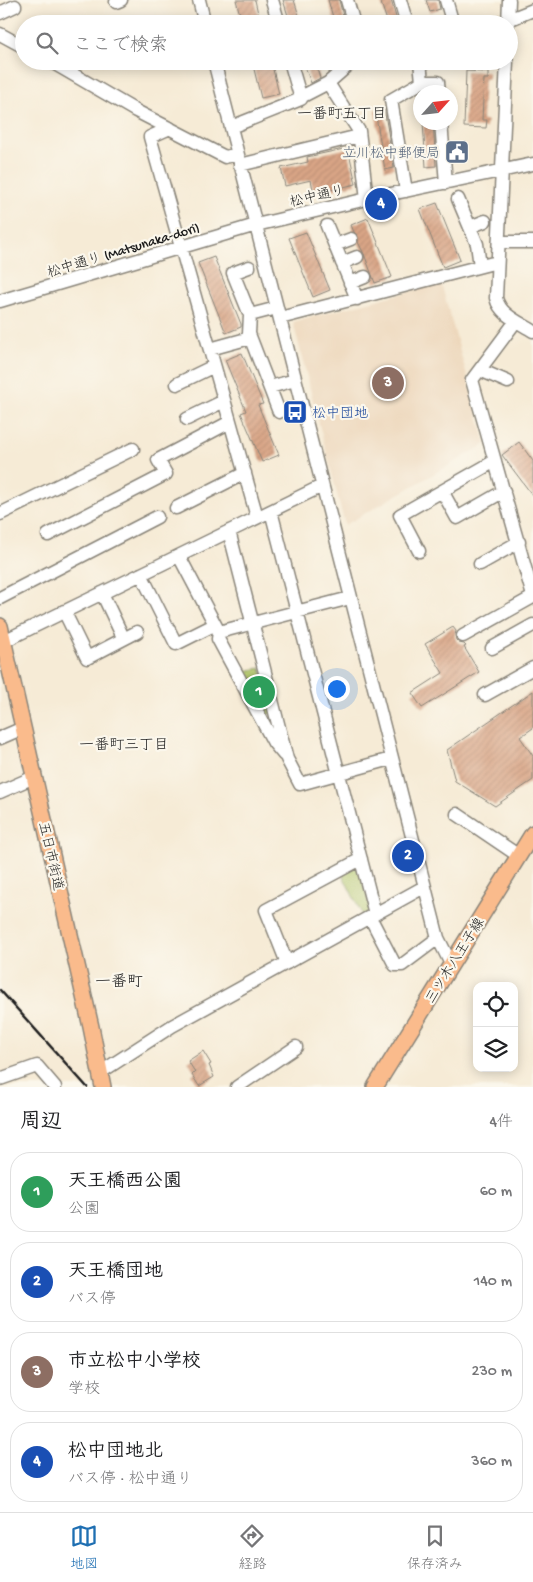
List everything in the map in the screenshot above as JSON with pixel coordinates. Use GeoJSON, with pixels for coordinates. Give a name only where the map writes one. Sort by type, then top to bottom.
{"type":"FeatureCollection","features":[{"type":"Feature","properties":{"kind":"main road","name":"五日市街道"},"geometry":{"type":"LineString","coordinates":[[0,626],[104,1083]]}},
{"type":"Feature","properties":{"kind":"main road","name":"三ツ木八王子線"},"geometry":{"type":"LineString","coordinates":[[375,1087],[533,833]]}},
{"type":"Feature","properties":{"kind":"street"},"geometry":{"type":"LineString","coordinates":[[199,0],[203,15]]}},
{"type":"Feature","properties":{"kind":"street"},"geometry":{"type":"LineString","coordinates":[[272,0],[276,15]]}},
{"type":"Feature","properties":{"kind":"street"},"geometry":{"type":"LineString","coordinates":[[347,0],[351,15]]}},
{"type":"Feature","properties":{"kind":"street"},"geometry":{"type":"LineString","coordinates":[[400,0],[404,15]]}},
{"type":"Feature","properties":{"kind":"street"},"geometry":{"type":"LineString","coordinates":[[446,0],[450,15]]}},
{"type":"Feature","properties":{"kind":"street"},"geometry":{"type":"LineString","coordinates":[[508,15],[509,0]]}},
{"type":"Feature","properties":{"kind":"street"},"geometry":{"type":"LineString","coordinates":[[0,13],[15,6]]}},
{"type":"Feature","properties":{"kind":"street"},"geometry":{"type":"LineString","coordinates":[[518,17],[533,10]]}},
{"type":"Feature","properties":{"kind":"street"},"geometry":{"type":"LineString","coordinates":[[0,34],[15,42]]}},
{"type":"Feature","properties":{"kind":"street"},"geometry":{"type":"LineString","coordinates":[[66,70],[225,157],[239,160],[359,136]]}},
{"type":"Feature","properties":{"kind":"street"},"geometry":{"type":"LineString","coordinates":[[216,70],[424,887],[438,938],[452,964]]}},
{"type":"Feature","properties":{"kind":"street"},"geometry":{"type":"LineString","coordinates":[[293,70],[301,97]]}},
{"type":"Feature","properties":{"kind":"street"},"geometry":{"type":"LineString","coordinates":[[231,127],[302,99],[301,97],[328,83],[343,70]]}},
{"type":"Feature","properties":{"kind":"street"},"geometry":{"type":"LineString","coordinates":[[421,70],[422,82]]}},
{"type":"Feature","properties":{"kind":"street"},"geometry":{"type":"LineString","coordinates":[[507,70],[497,262],[497,304],[505,314],[533,331]]}},
{"type":"Feature","properties":{"kind":"street"},"geometry":{"type":"LineString","coordinates":[[406,191],[391,100],[422,82],[438,82],[438,85]]}},
{"type":"Feature","properties":{"kind":"street"},"geometry":{"type":"LineString","coordinates":[[328,83],[359,131],[367,199]]}},
{"type":"Feature","properties":{"kind":"street"},"geometry":{"type":"LineString","coordinates":[[170,128],[150,137],[257,517]]}},
{"type":"Feature","properties":{"kind":"street"},"geometry":{"type":"LineString","coordinates":[[442,130],[446,183]]}},
{"type":"Feature","properties":{"kind":"street","name":"松中通り"},"geometry":{"type":"LineString","coordinates":[[256,225],[367,199],[533,164]]}},
{"type":"Feature","properties":{"kind":"street"},"geometry":{"type":"LineString","coordinates":[[458,199],[477,244],[480,266]]}},
{"type":"Feature","properties":{"kind":"street"},"geometry":{"type":"LineString","coordinates":[[470,227],[485,221]]}},
{"type":"Feature","properties":{"kind":"street","name":"松中通り (Matsunaka-dori)"},"geometry":{"type":"LineString","coordinates":[[0,301],[256,225]]}},
{"type":"Feature","properties":{"kind":"street"},"geometry":{"type":"LineString","coordinates":[[327,226],[356,299]]}},
{"type":"Feature","properties":{"kind":"street"},"geometry":{"type":"LineString","coordinates":[[335,245],[350,239]]}},
{"type":"Feature","properties":{"kind":"street"},"geometry":{"type":"LineString","coordinates":[[499,242],[533,242]]}},
{"type":"Feature","properties":{"kind":"street"},"geometry":{"type":"LineString","coordinates":[[342,263],[357,257]]}},
{"type":"Feature","properties":{"kind":"street"},"geometry":{"type":"LineString","coordinates":[[250,315],[278,313],[356,299],[497,262]]}},
{"type":"Feature","properties":{"kind":"street"},"geometry":{"type":"LineString","coordinates":[[249,267],[233,273],[250,315],[248,334],[280,412]]}},
{"type":"Feature","properties":{"kind":"street"},"geometry":{"type":"LineString","coordinates":[[350,283],[365,277]]}},
{"type":"Feature","properties":{"kind":"street"},"geometry":{"type":"LineString","coordinates":[[463,636],[533,596],[472,380],[516,321]]}},
{"type":"Feature","properties":{"kind":"street"},"geometry":{"type":"LineString","coordinates":[[210,349],[250,338]]}},
{"type":"Feature","properties":{"kind":"street"},"geometry":{"type":"LineString","coordinates":[[177,384],[214,366]]}},
{"type":"Feature","properties":{"kind":"street"},"geometry":{"type":"LineString","coordinates":[[480,370],[508,382]]}},
{"type":"Feature","properties":{"kind":"street"},"geometry":{"type":"LineString","coordinates":[[270,387],[295,380]]}},
{"type":"Feature","properties":{"kind":"street"},"geometry":{"type":"LineString","coordinates":[[187,419],[224,401]]}},
{"type":"Feature","properties":{"kind":"street"},"geometry":{"type":"LineString","coordinates":[[48,535],[166,474],[158,460],[230,422]]}},
{"type":"Feature","properties":{"kind":"street"},"geometry":{"type":"LineString","coordinates":[[0,514],[132,449]]}},
{"type":"Feature","properties":{"kind":"street"},"geometry":{"type":"LineString","coordinates":[[419,552],[400,515],[496,461]]}},
{"type":"Feature","properties":{"kind":"street"},"geometry":{"type":"LineString","coordinates":[[176,508],[245,473]]}},
{"type":"Feature","properties":{"kind":"street"},"geometry":{"type":"LineString","coordinates":[[4,641],[322,486]]}},
{"type":"Feature","properties":{"kind":"street"},"geometry":{"type":"LineString","coordinates":[[442,491],[457,518],[504,491]]}},
{"type":"Feature","properties":{"kind":"street"},"geometry":{"type":"LineString","coordinates":[[271,511],[360,859],[372,915],[395,965],[402,965],[438,938]]}},
{"type":"Feature","properties":{"kind":"street"},"geometry":{"type":"LineString","coordinates":[[0,598],[157,517]]}},
{"type":"Feature","properties":{"kind":"street"},"geometry":{"type":"LineString","coordinates":[[229,531],[287,759]]}},
{"type":"Feature","properties":{"kind":"street"},"geometry":{"type":"LineString","coordinates":[[480,564],[518,542]]}},
{"type":"Feature","properties":{"kind":"street"},"geometry":{"type":"LineString","coordinates":[[178,556],[216,629],[218,639],[264,726],[274,743],[287,759],[300,784],[391,758]]}},
{"type":"Feature","properties":{"kind":"street"},"geometry":{"type":"LineString","coordinates":[[141,574],[176,644],[216,629],[253,624],[350,598]]}},
{"type":"Feature","properties":{"kind":"street"},"geometry":{"type":"LineString","coordinates":[[102,593],[121,633]]}},
{"type":"Feature","properties":{"kind":"street"},"geometry":{"type":"LineString","coordinates":[[64,612],[87,658],[136,632]]}},
{"type":"Feature","properties":{"kind":"street"},"geometry":{"type":"LineString","coordinates":[[492,648],[533,625]]}},
{"type":"Feature","properties":{"kind":"street"},"geometry":{"type":"LineString","coordinates":[[485,695],[533,668]]}},
{"type":"Feature","properties":{"kind":"street"},"geometry":{"type":"LineString","coordinates":[[0,738],[23,728]]}},
{"type":"Feature","properties":{"kind":"street"},"geometry":{"type":"LineString","coordinates":[[0,792],[34,777]]}},
{"type":"Feature","properties":{"kind":"street"},"geometry":{"type":"LineString","coordinates":[[457,814],[519,856]]}},
{"type":"Feature","properties":{"kind":"street"},"geometry":{"type":"LineString","coordinates":[[288,963],[266,910],[360,859]]}},
{"type":"Feature","properties":{"kind":"street"},"geometry":{"type":"LineString","coordinates":[[104,1083],[172,1026],[424,887]]}},
{"type":"Feature","properties":{"kind":"street"},"geometry":{"type":"LineString","coordinates":[[236,1087],[296,1047]]}},
{"type":"Feature","properties":{"kind":"street"},"geometry":{"type":"LineString","coordinates":[[0,1079],[37,1066],[55,1087]]}},
{"type":"Feature","properties":{"kind":"shaded area"},"geometry":{"type":"Polygon","coordinates":[[[441,283],[486,444],[345,525],[293,322],[441,283]]]}},
{"type":"Feature","properties":{"kind":"green space"},"geometry":{"type":"Polygon","coordinates":[[[261,668],[273,713],[262,716],[239,672],[261,668]]]}},
{"type":"Feature","properties":{"kind":"green space"},"geometry":{"type":"Polygon","coordinates":[[[358,862],[371,910],[363,916],[341,872],[358,862]]]}},
{"type":"Feature","properties":{"kind":"building"},"geometry":{"type":"Polygon","coordinates":[[[236,0],[255,0],[258,15],[240,15],[236,0]]]}},
{"type":"Feature","properties":{"kind":"building"},"geometry":{"type":"Polygon","coordinates":[[[283,0],[294,0],[299,15],[288,15],[283,0]]]}},
{"type":"Feature","properties":{"kind":"building"},"geometry":{"type":"Polygon","coordinates":[[[328,0],[339,0],[343,15],[332,15],[328,0]]]}},
{"type":"Feature","properties":{"kind":"building"},"geometry":{"type":"Polygon","coordinates":[[[380,0],[391,0],[395,15],[385,15],[380,0]]]}},
{"type":"Feature","properties":{"kind":"building"},"geometry":{"type":"Polygon","coordinates":[[[426,0],[438,0],[440,9],[430,12],[426,0]]]}},
{"type":"Feature","properties":{"kind":"building"},"geometry":{"type":"Polygon","coordinates":[[[254,70],[273,70],[279,94],[261,98],[254,70]]]}},
{"type":"Feature","properties":{"kind":"building"},"geometry":{"type":"Polygon","coordinates":[[[306,70],[318,70],[320,78],[311,83],[306,70]]]}},
{"type":"Feature","properties":{"kind":"building"},"geometry":{"type":"Polygon","coordinates":[[[466,71],[488,72],[488,79],[484,79],[482,120],[487,120],[486,128],[464,127],[466,71]]]}},
{"type":"Feature","properties":{"kind":"building"},"geometry":{"type":"Polygon","coordinates":[[[384,108],[394,168],[385,170],[375,110],[384,108]]]}},
{"type":"Feature","properties":{"kind":"building"},"geometry":{"type":"Polygon","coordinates":[[[424,130],[434,130],[436,166],[426,167],[424,130]]]}},
{"type":"Feature","properties":{"kind":"building"},"geometry":{"type":"Polygon","coordinates":[[[348,148],[356,184],[314,194],[311,180],[285,186],[281,168],[308,162],[307,157],[348,148]]]}},
{"type":"Feature","properties":{"kind":"building"},"geometry":{"type":"Polygon","coordinates":[[[437,203],[460,260],[443,267],[420,209],[437,203]]]}},
{"type":"Feature","properties":{"kind":"building"},"geometry":{"type":"Polygon","coordinates":[[[368,218],[392,277],[375,283],[358,242],[358,236],[351,225],[368,218]]]}},
{"type":"Feature","properties":{"kind":"building"},"geometry":{"type":"Polygon","coordinates":[[[306,232],[330,290],[313,297],[289,238],[306,232]]]}},
{"type":"Feature","properties":{"kind":"building"},"geometry":{"type":"Polygon","coordinates":[[[214,257],[241,324],[241,327],[226,333],[198,263],[214,257]]]}},
{"type":"Feature","properties":{"kind":"building"},"geometry":{"type":"Polygon","coordinates":[[[242,353],[263,404],[258,405],[279,455],[262,462],[241,413],[246,411],[225,360],[242,353]]]}},
{"type":"Feature","properties":{"kind":"building"},"geometry":{"type":"Polygon","coordinates":[[[519,442],[533,461],[533,496],[502,455],[519,442]]]}},
{"type":"Feature","properties":{"kind":"building"},"geometry":{"type":"Polygon","coordinates":[[[453,627],[456,631],[456,640],[466,646],[464,647],[479,672],[422,708],[412,693],[443,673],[425,644],[453,627]]]}},
{"type":"Feature","properties":{"kind":"building"},"geometry":{"type":"Polygon","coordinates":[[[533,691],[533,728],[520,737],[533,756],[533,780],[495,806],[455,781],[447,750],[533,691]]]}},
{"type":"Feature","properties":{"kind":"building"},"geometry":{"type":"Polygon","coordinates":[[[203,1051],[211,1064],[209,1065],[214,1077],[199,1086],[192,1075],[195,1072],[188,1061],[203,1051]]]}},
{"type":"Feature","properties":{"kind":"railway"},"geometry":{"type":"LineString","coordinates":[[0,990],[87,1087]]}},
{"type":"Feature","properties":{"kind":"place","name":"立川松中郵便局"},"geometry":{"type":"Point","coordinates":[457,152]}},
{"type":"Feature","properties":{"kind":"place","name":"松中団地北"},"geometry":{"type":"Point","coordinates":[381,204]}},
{"type":"Feature","properties":{"kind":"place","name":"市立松中小学校"},"geometry":{"type":"Point","coordinates":[388,383]}},
{"type":"Feature","properties":{"kind":"place","name":"松中団地"},"geometry":{"type":"Point","coordinates":[295,412]}},
{"type":"Feature","properties":{"kind":"place","name":"天王橋西公園"},"geometry":{"type":"Point","coordinates":[259,692]}},
{"type":"Feature","properties":{"kind":"place","name":"天王橋団地"},"geometry":{"type":"Point","coordinates":[408,856]}},
{"type":"Feature","properties":{"kind":"district","name":"一番町五丁目"},"geometry":{"type":"Point","coordinates":[342,113]}},
{"type":"Feature","properties":{"kind":"district","name":"一番町三丁目"},"geometry":{"type":"Point","coordinates":[124,744]}},
{"type":"Feature","properties":{"kind":"district","name":"一番町"},"geometry":{"type":"Point","coordinates":[119,980]}}]}
